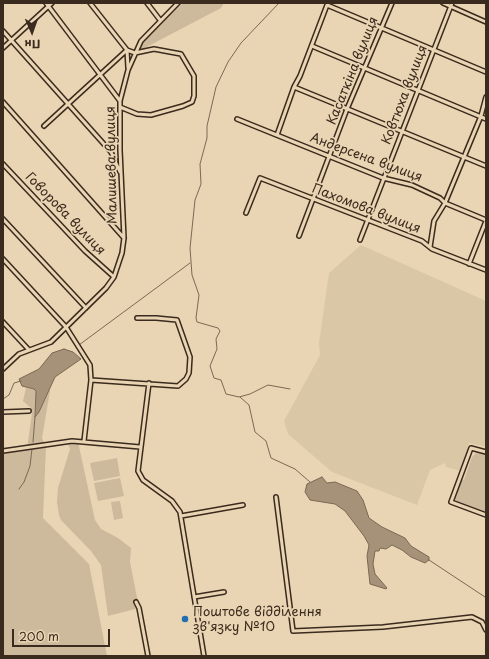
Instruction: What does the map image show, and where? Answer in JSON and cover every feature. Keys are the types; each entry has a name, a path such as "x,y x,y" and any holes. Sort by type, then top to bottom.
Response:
{"street":[{"path":"3,48 47,4 52,3"},
{"path":"90,3 127,50 135,53 154,49 181,54 194,76 194,96 192,102 183,106 152,114 137,114 120,107"},
{"path":"147,3 160,20"},
{"name":"Малишева вулиця","path":"114,277 122,252 124,238 120,150 120,101 128,70 141,41 178,3"},
{"name":"Касаткіна вулиця","path":"299,236 314,200 347,109 392,3"},
{"path":"443,3 452,5 486,22"},
{"path":"47,4 120,101"},
{"path":"277,136 294,87 312,46 327,5 380,29 486,72"},
{"name":"Ковтюха вулиця","path":"360,240 383,178 419,91 433,50 452,5"},
{"path":"3,31 111,152 121,175"},
{"path":"312,46 486,119"},
{"path":"127,50 128,70"},
{"path":"44,126 127,50"},
{"path":"294,87 486,166"},
{"path":"430,247 434,221 445,203 481,116 486,96"},
{"path":"3,102 124,238"},
{"name":"Андерсена вулиця","path":"237,119 383,178 412,185 440,198 445,203 486,221"},
{"path":"111,152 120,150"},
{"name":"Говорова вулиця","path":"3,164 85,251 114,277"},
{"name":"Пахомова вулиця","path":"246,212 260,178 422,242 430,247 486,270"},
{"path":"3,219 86,308"},
{"path":"469,264 486,221"},
{"path":"117,229 124,224"},
{"path":"3,259 66,328 88,360 91,371 91,380 84,441"},
{"path":"3,369 19,354 28,350 46,346 106,288 114,277"},
{"path":"91,380 178,386 186,379 190,362 189,350 177,320 137,318"},
{"path":"3,322 28,350"},
{"path":"3,361 7,365"},
{"path":"148,383 138,467 139,476 176,505 181,516 204,656"},
{"path":"3,412 29,411"},
{"path":"3,451 66,442 84,441 140,447"},
{"path":"486,452 471,448 451,502 486,515"},
{"path":"276,496 293,631 383,627 472,617 482,622 486,630"},
{"path":"181,516 242,506"},
{"path":"194,597 224,592"},
{"path":"136,602 139,608 148,656"}],"shaded area":[{"path":"183,3 224,3 221,8 135,53 141,42"},
{"path":"361,245 486,301 486,447 469,443 461,471 446,467 445,463 430,470 417,505 332,472 288,434 284,421 320,355 319,343 329,273"},
{"path":"64,349 73,352 81,359 55,377 39,412 35,417 36,391 34,389 22,386 19,379 39,369 52,353"},
{"path":"49,387 50,391 42,438 46,446 43,518 89,564 107,656 3,656 3,453 27,449 32,413 31,408 23,401 26,388 34,389 36,391 35,416 46,397"},
{"path":"78,442 95,520 101,529 118,538 131,548 130,562 139,608 108,616 101,565 91,551 61,520 59,515 57,502 58,488 70,449 68,444"},
{"path":"477,452 486,454 486,513 455,502 461,479 464,480 472,457"},
{"path":"117,458 120,476 94,481 90,463"},
{"path":"322,477 327,483 335,482 357,491 363,500 369,518 382,527 405,538 411,546 429,557 429,560 425,563 411,557 392,545 386,549 380,548 379,551 375,551 373,564 375,574 387,588 386,589 370,584 367,556 369,545 364,536 345,511 335,504 310,500 305,492 307,484"},
{"path":"120,478 124,496 98,501 94,483"},
{"path":"120,501 123,518 114,520 111,502"}],"waterway":[{"path":"279,3 241,43 228,62 216,87 207,126 207,138 200,164 201,184 195,200 190,248 192,275 199,295 196,318 197,322 218,328 220,331 216,339 217,349 210,366 214,378 221,380 226,394 239,397 250,394 268,385 290,389"},
{"path":"79,345 190,263"},
{"path":"3,399 9,395 14,383 21,381"},
{"path":"240,397 249,405 255,432 266,441 271,458 295,469 310,482"},
{"path":"33,442 35,417"},
{"path":"19,489 24,482 30,466 32,449"},
{"path":"429,560 485,597"}],"place":[{"name":"Поштове відділення зв'язку №10","path":"185,619"}]}
